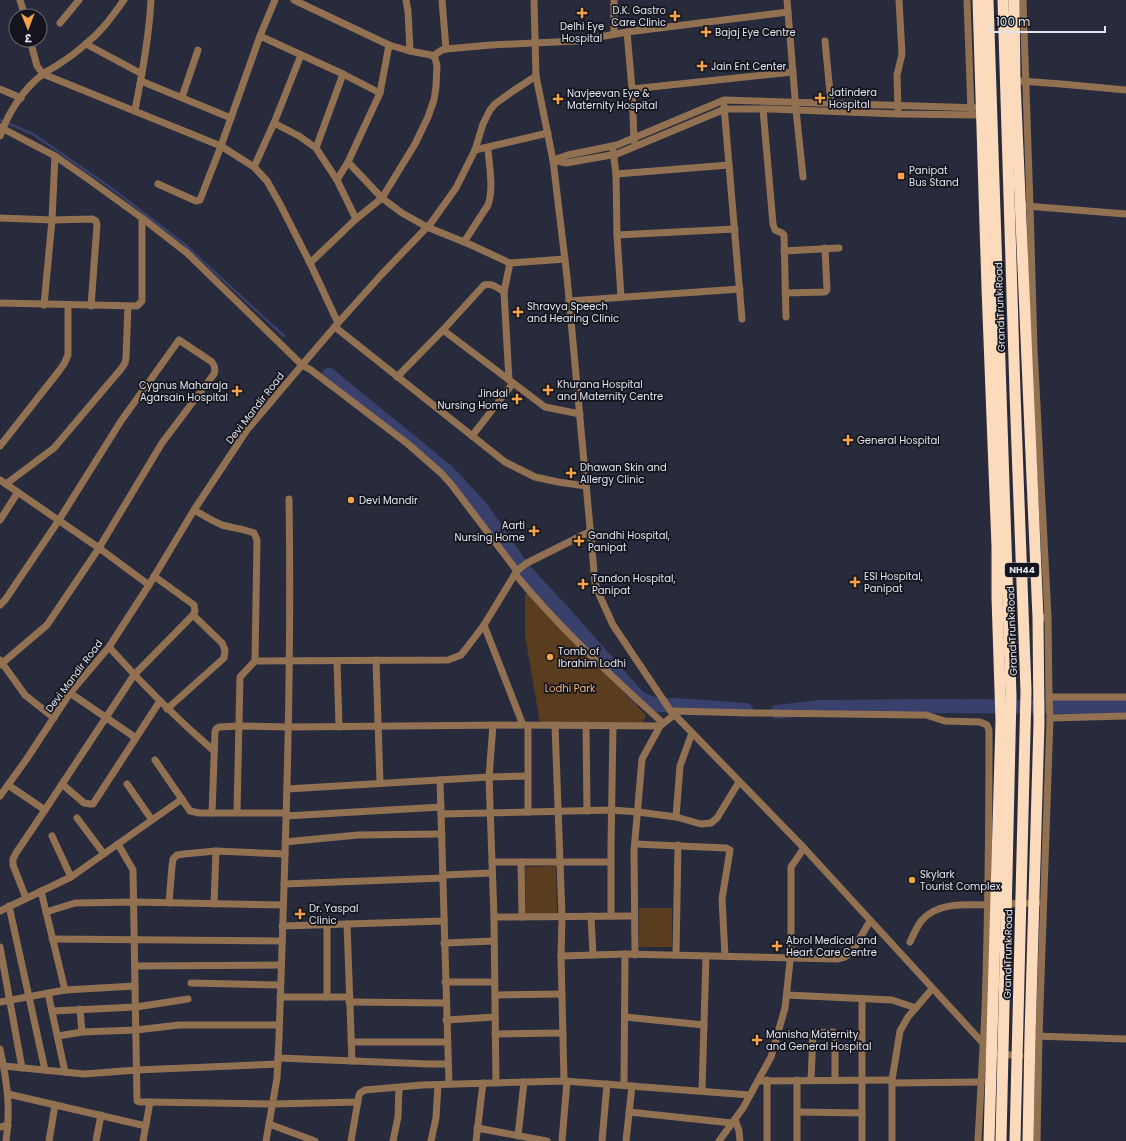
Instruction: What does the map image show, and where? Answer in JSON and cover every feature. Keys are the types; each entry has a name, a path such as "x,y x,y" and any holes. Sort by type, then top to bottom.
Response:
{"highway":[{"path":"978,0 976,111 996,520 1001,721 992,905 992,1053 989,1141"},
{"name":"Grand Trunk Road","path":"988,0 1011,696 1001,1141"},
{"name":"Grand Trunk Road","path":"1002,0 1026,691 1015,1141"},
{"path":"1014,0 1020,81 1025,206 1033,519 1043,618 1038,690 1046,717 1034,1036 1030,1057 1028,1141"},
{"path":"996,520 1033,519"}],"street":[{"path":"60,23 79,0"},
{"path":"0,136 2,126 10,112 31,85 43,74 58,65 101,31 124,0"},
{"path":"135,110 150,24 151,0"},
{"path":"158,184 199,201 221,146 260,36 275,0"},
{"path":"294,0 389,45 410,51 429,54 433,56 436,61 436,87 434,100 428,116 415,144 382,198 356,219 310,263"},
{"path":"406,0 410,51"},
{"path":"442,0 446,48"},
{"path":"534,0 536,76 553,160 565,259 595,582 612,625 672,712 804,848 992,1053 1030,1057"},
{"path":"614,0 614,34"},
{"path":"787,0 803,177"},
{"path":"898,114 897,75 902,56 899,0"},
{"path":"967,0 976,111"},
{"path":"1023,0 1020,81 1126,90"},
{"path":"433,56 446,48 577,41 627,32 788,12"},
{"path":"627,32 632,89 634,147"},
{"path":"260,36 343,74 380,93"},
{"path":"825,41 831,103"},
{"path":"86,44 132,68 141,77 182,97 231,118"},
{"path":"337,180 348,162 380,93 389,45"},
{"path":"32,48 34,60 43,74 221,146 254,167 267,181 283,209 310,263 336,325 397,377 505,462 535,476 558,482 586,486"},
{"path":"182,97 198,50"},
{"path":"254,167 274,123 301,55"},
{"path":"632,89 793,72"},
{"path":"316,148 343,74"},
{"name":"Devi Mandir Road","path":"0,796 70,693 109,647 149,585 194,510 247,430 336,325 427,227 446,203 456,188 475,150 483,124 490,110 495,104 513,90 536,76"},
{"path":"0,89 21,98"},
{"path":"553,160 568,155 612,146 724,100 898,105 976,111"},
{"path":"724,100 742,319"},
{"path":"553,160 566,163 613,155 724,109 898,114 976,111"},
{"path":"763,109 773,224 776,230 784,235 786,317"},
{"path":"274,123 299,136 316,148 337,180 356,219"},
{"path":"2,126 55,156 142,218 187,253 302,365 311,370 408,444 441,473 451,484 536,598 595,661 661,725"},
{"path":"475,150 548,133"},
{"path":"612,146 616,174 617,235 621,298"},
{"path":"464,242 488,205 490,188 488,148"},
{"path":"44,304 52,220 55,156"},
{"path":"348,162 382,198 402,213 427,227 510,263 565,259"},
{"path":"616,174 729,165"},
{"path":"1126,214 1025,206 1034,348 1043,618 1049,699 1046,717 1126,716"},
{"path":"0,218 94,220 97,222 91,306"},
{"path":"0,303 137,306 142,301 142,218"},
{"path":"617,235 734,229"},
{"path":"785,293 825,292 827,290 825,248"},
{"path":"784,251 839,248"},
{"path":"472,436 511,382 504,292 510,263"},
{"path":"397,377 484,285 494,285 504,292"},
{"path":"569,301 740,289"},
{"path":"0,446 66,360 68,355 68,305"},
{"path":"128,306 126,358 121,369 54,448 3,482 99,548 149,585"},
{"path":"443,330 545,407 580,414"},
{"path":"0,605 5,600 59,520 121,421 179,340 212,362 216,370 214,374 162,443 99,548 47,625 1,663 25,695 54,718"},
{"path":"0,520 18,492"},
{"path":"266,1141 277,1078 278,1061 287,789 291,576 289,500"},
{"path":"194,510 224,526 254,532 257,540 255,661 240,677 237,812"},
{"path":"255,661 448,660 455,658 461,655 484,625 517,571 527,563 590,531"},
{"path":"26,898 13,865 13,859 16,853 134,675 193,615 195,611 194,605 154,576"},
{"path":"168,708 224,658 222,643 193,615"},
{"path":"484,625 525,725 528,776 528,812"},
{"path":"109,647 134,675 188,729 214,751"},
{"path":"376,660 380,783"},
{"path":"337,661 339,727"},
{"path":"70,693 136,738"},
{"path":"1049,699 1126,697"},
{"path":"62,784 84,803 92,804 160,701"},
{"path":"635,954 634,844 642,759 661,725 672,712"},
{"path":"672,712 754,714 919,714 945,721 985,723 988,726 992,905 978,1141"},
{"path":"493,725 489,777 494,917 496,1083"},
{"path":"555,725 562,916 561,956 563,1033 566,1081 562,1141"},
{"path":"586,725 587,811"},
{"path":"212,813 214,751 216,729 219,727 661,725"},
{"path":"611,916 613,726"},
{"path":"676,817 680,766 692,733"},
{"path":"155,760 190,811 199,813 237,812 286,814 441,810 528,812 611,810 676,817 701,824 711,823 717,818 739,782"},
{"path":"287,789 528,776"},
{"path":"440,780 449,1084"},
{"path":"127,784 152,820"},
{"path":"8,785 45,810"},
{"path":"0,910 71,877 182,799"},
{"path":"77,818 104,854"},
{"path":"285,842 358,835 442,834"},
{"path":"52,836 71,877"},
{"path":"118,844 133,870 137,1101 273,1104 358,1102"},
{"path":"634,844 678,845 726,848 730,850 722,899 725,956"},
{"path":"676,955 678,845"},
{"path":"719,1141 750,1095 771,1057 785,1008 790,958 791,867 804,848"},
{"path":"169,903 173,859 177,856 184,854 216,852 285,854"},
{"path":"214,904 216,852"},
{"path":"492,862 611,862"},
{"path":"521,862 522,917"},
{"path":"284,884 492,873"},
{"path":"41,891 65,990"},
{"path":"46,912 75,903 134,902 283,905"},
{"path":"910,942 921,920 936,909 950,906 1038,903"},
{"path":"9,906 45,1070"},
{"path":"591,916 593,955"},
{"path":"494,917 634,916"},
{"path":"282,926 444,921"},
{"path":"561,956 635,954 836,959 845,957 852,952 870,921"},
{"path":"327,924 327,997"},
{"path":"347,924 352,1061"},
{"path":"52,939 282,941"},
{"path":"444,943 494,941"},
{"path":"0,947 22,1068"},
{"path":"625,954 625,1017 629,1112 626,1141"},
{"path":"702,1091 706,956"},
{"path":"135,966 281,965"},
{"path":"445,982 494,982"},
{"path":"191,983 280,985"},
{"path":"0,1002 65,990 135,986"},
{"path":"892,1141 892,1081 900,1030 908,1017 932,989"},
{"path":"48,993 65,1072"},
{"path":"495,995 562,994"},
{"path":"786,995 892,1000 916,1008"},
{"path":"280,997 327,997 349,1000 446,1003"},
{"path":"52,1011 136,1007 188,999"},
{"path":"862,999 862,1141"},
{"path":"80,1009 82,1032"},
{"path":"446,1020 495,1017"},
{"path":"625,1017 704,1025"},
{"path":"58,1036 82,1032 136,1030 179,1025 279,1025"},
{"path":"811,1080 812,1034 815,1032 833,1032 835,1034 835,1080"},
{"path":"495,1034 563,1033"},
{"path":"1037,1141 1034,1036 1126,1039"},
{"path":"351,1042 447,1042"},
{"path":"0,1049 4,1066 3,1083 8,1094 8,1125 6,1141"},
{"path":"4,1066 84,1074 278,1061 352,1061 448,1064"},
{"path":"767,1080 767,1141"},
{"path":"797,1080 797,1141"},
{"path":"758,1081 863,1080 981,1082"},
{"path":"351,1141 359,1096 360,1093 365,1090 449,1084 566,1081 750,1095"},
{"path":"518,1136 524,1082"},
{"path":"476,1141 483,1083"},
{"path":"602,1141 607,1084"},
{"path":"431,1141 436,1118 438,1085"},
{"path":"393,1141 398,1117 399,1088"},
{"path":"8,1094 146,1126"},
{"path":"143,1141 150,1102"},
{"path":"49,1141 55,1105"},
{"path":"629,1112 733,1121"},
{"path":"797,1112 862,1113"},
{"path":"96,1141 101,1115"},
{"path":"733,1121 739,1131 740,1141"},
{"path":"270,1124 315,1141"},
{"path":"0,1127 8,1125"},
{"path":"477,1128 546,1141"}],"green space":[{"name":"Lodhi Park","path":"528,593 646,715 642,724 540,723 525,635 525,594"},
{"path":"556,866 557,913 526,914 525,867"},
{"path":"639,908 672,908 672,947 639,947"}],"waterway":[{"path":"0,120 33,134 111,188 183,243 284,336"},
{"path":"329,375 448,472 482,509 524,570 639,698 656,705 746,710"},
{"path":"777,712 821,707 1126,707"}],"place":[{"name":"Delhi Eye Hospital","path":"582,13"},
{"name":"D.K. Gastro Care Clinic","path":"675,16"},
{"name":"Bajaj Eye Centre","path":"706,32"},
{"name":"Jain Ent Center","path":"702,66"},
{"name":"Jatindera Hospital","path":"820,98"},
{"name":"Navjeevan Eye & Maternity Hospital","path":"558,99"},
{"name":"Panipat Bus Stand","path":"901,176"},
{"name":"Shravya Speech and Hearing Clinic","path":"518,312"},
{"name":"Khurana Hospital and Maternity Centre","path":"548,390"},
{"name":"Cygnus Maharaja Agarsain Hospital","path":"237,391"},
{"name":"Jindal Nursing Home","path":"517,399"},
{"name":"General Hospital","path":"848,440"},
{"name":"Dhawan Skin and Allergy Clinic","path":"571,473"},
{"name":"Devi Mandir","path":"351,500"},
{"name":"Aarti Nursing Home","path":"534,531"},
{"name":"Gandhi Hospital, Panipat","path":"579,541"},
{"name":"ESI Hospital, Panipat","path":"855,582"},
{"name":"Tandon Hospital, Panipat","path":"583,584"},
{"name":"Tomb of Ibrahim Lodhi","path":"550,657"},
{"name":"Skylark Tourist Complex","path":"912,880"},
{"name":"Dr. Yaspal Clinic","path":"300,914"},
{"name":"Abrol Medical and Heart Care Centre","path":"777,946"},
{"name":"Manisha Maternity and General Hospital","path":"757,1040"}]}
